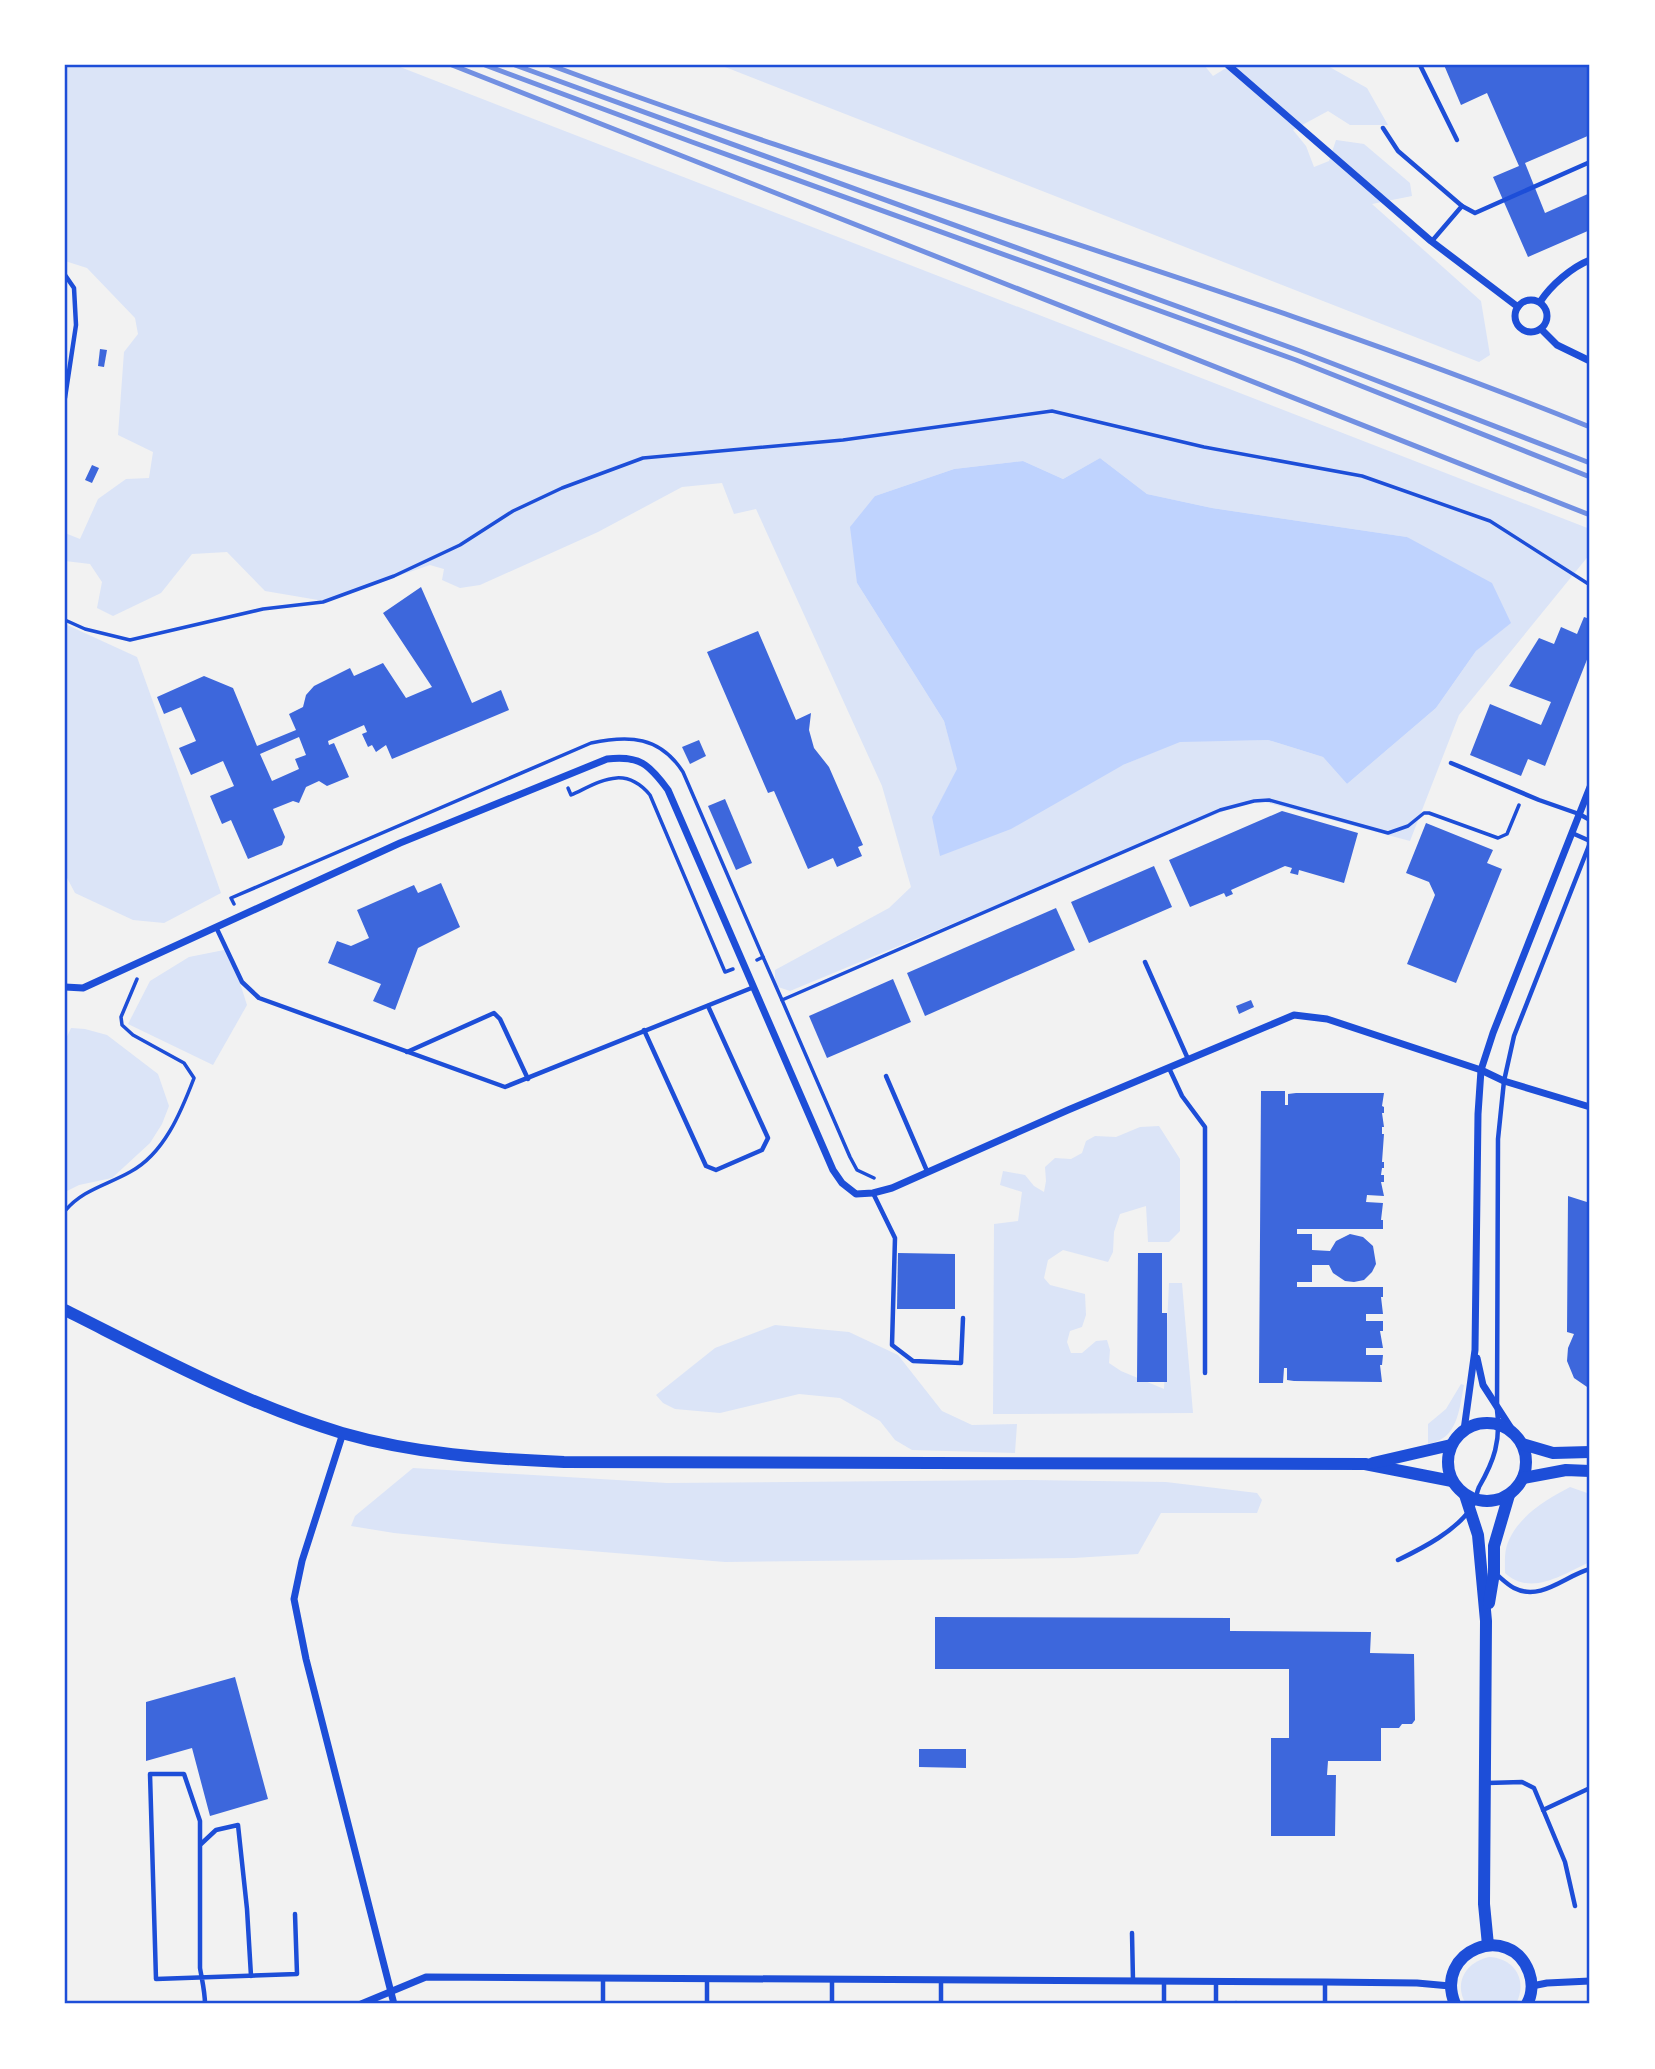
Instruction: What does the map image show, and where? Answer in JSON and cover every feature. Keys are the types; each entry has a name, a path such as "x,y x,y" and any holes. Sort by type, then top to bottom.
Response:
{"street":[{"path":"1228,65 1431,241 1518,307"},
{"path":"1540,302 1547,291 1582,263 1590,260"},
{"path":"1527,300 1540,302 1548,314 1541,329 1530,332 1518,326 1515,315 1518,307 1527,300"},
{"path":"1541,329 1557,345 1590,361"},
{"path":"65,987 83,988 400,843 607,759 628,756 657,775 668,790 833,1170 856,1194 873,1194 1294,1015 1327,1019 1481,1070 1504,1081 1590,1107"},
{"path":"1464,1430 1475,1350 1481,1070 1493,1033 1590,787"},
{"path":"65,1310 224,1389 343,1433 447,1454 564,1462 1366,1464 1452,1481"},
{"path":"1475,1350 1483,1385 1497,1410 1522,1444 1526,1467 1523,1478 1509,1495 1494,1546 1494,1573 1486,1621"},
{"path":"1488,1945 1484,1904 1486,1621 1478,1535 1471,1501 1452,1481 1448,1464 1451,1445 1470,1426 1499,1424 1514,1433"},
{"path":"343,1433 302,1561 294,1599 306,1659 394,2004"},
{"path":"1522,1444 1553,1453 1590,1452"},
{"path":"1366,1464 1451,1445"},
{"path":"1523,1478 1566,1470 1590,1471"},
{"path":"1471,1501 1496,1500 1509,1495"},
{"path":"1455,2004 1450,1986 1461,1958 1488,1945 1510,1949 1519,1956 1531,1975 1532,1986 1527,2004"},
{"path":"361,2004 426,1977 1133,1980 1417,1983 1450,1986"},
{"path":"1532,1986 1590,1981"}],"lane":[{"path":"1420,65 1457,140"},
{"path":"1384,128 1398,151 1462,206 1475,213 1590,162"},
{"path":"1431,241 1462,206"},
{"path":"65,275 74,288 76,326 65,397"},
{"path":"1451,763 1590,820"},
{"path":"1398,1560 1434,1542 1471,1501 1493,1463 1499,1424 1498,1139 1504,1081 1514,1036 1590,842 1571,833"},
{"path":"216,927 242,982 253,994 505,1087 754,987"},
{"path":"1145,962 1188,1059"},
{"path":"644,1030 706,1166 716,1170 762,1150 768,1138 708,1006"},
{"path":"407,1052 494,1013 500,1019 528,1079"},
{"path":"1169,1067 1182,1096 1205,1127 1205,1373"},
{"path":"886,1076 927,1171"},
{"path":"873,1194 895,1238 892,1345 913,1361 961,1363 963,1318"},
{"path":"1494,1573 1515,1589 1530,1592 1547,1588 1590,1569"},
{"path":"205,2004 202,1978 200,1821 184,1774 150,1774 156,1979 202,1978 251,1976 297,1973 295,1914"},
{"path":"1486,1783 1527,1783 1534,1788 1565,1862 1575,1906"},
{"path":"1543,1810 1590,1787"},
{"path":"200,1844 216,1830 238,1825 251,1976"},
{"path":"1132,1933 1133,1980"},
{"path":"603,1977 603,2004"},
{"path":"707,1978 707,2004"},
{"path":"832,1979 832,2004"},
{"path":"941,1979 941,2004"},
{"path":"1164,1981 1164,2004"},
{"path":"1216,1981 1216,2004"},
{"path":"1325,1982 1325,2004"}],"path":[{"path":"65,620 85,629 130,640 262,609 323,602 427,561 460,545 513,511 562,488 643,458 843,440 1052,411 1204,447 1362,476 1490,521 1590,585"},
{"path":"240,916 231,898 591,743 615,738 635,738 651,744 676,761 692,791 857,1170 873,1178 883,1175"},
{"path":"556,758 570,795 610,778 623,777 642,785 650,794 725,972 763,957"},
{"path":"782,1000 1235,805 1254,801 1279,802 1388,832 1401,830 1424,813 1429,813 1498,838 1510,829 1524,793"},
{"path":"65,1211 84,1193 132,1171 153,1154 180,1113 194,1078 184,1063 133,1035 122,1025 121,1017 136,980 148,974"}],"shaded area":[{"path":"65,65 395,65 1590,529 1590,554 1459,715 1410,841 1253,799 790,991 775,986 775,970 889,908 911,887 882,786 756,509 734,514 722,483 682,487 598,532 480,585 460,588 442,580 444,569 430,565 324,601 265,591 227,552 192,554 161,593 113,616 97,608 102,582 90,564 65,561 65,533 80,539 98,499 126,479 149,478 153,452 118,435 124,352 138,334 135,318 87,268 65,261","holes":["1100,458 1147,494 1212,508 1407,537 1510,622 1476,651 1436,708 1347,784 1323,757 1268,740 1180,741 1123,765 932,817 958,769 944,721 857,583 875,496 954,469 1023,461 1063,479"]},
{"path":"720,65 1204,65 1213,76 1231,65 1326,65 1367,88 1388,125 1350,125 1328,111 1293,130 1306,146 1314,167 1329,161 1336,140 1364,144 1410,183 1412,196 1372,204 1481,301 1490,355 1479,362"},
{"path":"65,624 137,657 221,893 164,923 133,920 75,893 65,874"},
{"path":"229,949 247,1005 213,1065 128,1024 150,981 189,957"},
{"path":"71,1028 107,1035 158,1074 169,1106 150,1143 112,1178 79,1185 65,1192 65,1041"},
{"path":"1159,1126 1180,1159 1180,1231 1169,1242 1148,1242 1146,1206 1120,1214 1114,1232 1113,1252 1108,1262 1063,1250 1048,1260 1044,1278 1050,1285 1085,1294 1086,1315 1082,1327 1070,1331 1067,1342 1071,1353 1082,1353 1096,1341 1107,1340 1110,1350 1109,1363 1121,1371 1164,1389 1169,1283 1182,1283 1193,1413 993,1414 994,1224 1018,1221 1022,1192 1000,1185 1003,1171 1025,1175 1034,1186 1044,1192 1045,1167 1055,1158 1071,1159 1082,1153 1086,1141 1095,1136 1116,1137 1140,1127"},
{"path":"775,1325 849,1332 898,1355 942,1411 972,1425 1017,1424 1015,1453 912,1450 895,1440 880,1421 840,1398 799,1394 720,1413 675,1409 663,1403 656,1395 715,1348"},
{"path":"1461,1384 1464,1385 1460,1404 1451,1430 1438,1441 1428,1444 1428,1424 1446,1409"},
{"path":"413,1468 667,1483 1031,1480 1166,1482 1257,1493 1262,1500 1257,1513 1161,1513 1138,1554 1074,1558 725,1562 493,1543 351,1526 355,1516"},
{"path":"1570,1487 1590,1494 1590,1562 1547,1581 1525,1583 1515,1580 1505,1573 1506,1548 1514,1531 1535,1509"},
{"path":"1489,1957 1506,1962 1517,1972 1520,1987 1516,2004 1466,2004 1461,1988 1464,1974 1474,1964"}],"water":[{"path":"1100,458 1147,494 1212,508 1407,537 1492,583 1511,623 1476,651 1436,708 1347,784 1323,757 1268,740 1180,742 1123,765 1011,829 940,856 932,817 957,769 944,721 857,583 850,527 875,496 954,469 1023,461 1063,479"}],"building":[{"path":"1444,65 1590,65 1590,135 1525,163 1545,213 1590,193 1590,230 1528,257 1493,177 1519,166 1487,93 1461,105"},
{"path":"100,349 107,350 104,367 98,366"},
{"path":"92,465 99,468 92,483 85,480"},
{"path":"421,587 472,703 501,690 509,710 392,759 386,745 376,752 372,745 368,747 362,734 367,732 364,725 328,741 329,745 334,743 349,777 327,786 319,781 306,787 299,803 293,801 273,809 285,837 282,845 248,859 231,820 222,824 210,796 234,786 223,761 191,775 179,748 196,741 181,707 164,714 157,697 204,676 233,688 257,746 296,730 289,714 303,707 306,695 314,686 350,668 354,676 383,663 406,698 432,687 383,613","holes":["299,737 306,755 295,759 299,769 272,781 260,754"]},
{"path":"1584,617 1590,619 1590,652 1545,766 1528,759 1521,776 1470,755 1490,704 1541,725 1551,702 1509,686 1539,638 1554,644 1561,627 1577,634"},
{"path":"758,631 796,720 811,713 809,730 814,748 829,767 863,845 858,847 862,856 837,867 833,858 808,869 774,791 768,793 707,652"},
{"path":"699,740 706,756 690,764 682,747"},
{"path":"725,799 752,863 736,870 708,806"},
{"path":"1282,811 1358,833 1344,883 1299,870 1298,875 1290,873 1292,868 1285,866 1231,890 1233,894 1226,897 1224,893 1190,907 1169,860"},
{"path":"1426,823 1493,850 1487,863 1502,869 1456,983 1407,964 1435,895 1429,882 1406,873"},
{"path":"1154,866 1172,907 1089,943 1071,902"},
{"path":"441,883 460,927 418,948 395,1010 373,1001 381,984 328,963 337,941 351,946 369,938 357,910 414,885 418,893"},
{"path":"1056,908 1075,950 925,1016 907,973"},
{"path":"893,979 911,1022 827,1058 809,1016"},
{"path":"1251,1000 1254,1007 1239,1014 1236,1006"},
{"path":"1261,1091 1285,1091 1285,1105 1288,1105 1288,1094 1296,1093 1384,1093 1384,1168 1381,1175 1384,1175 1384,1182 1381,1182 1384,1196 1367,1195 1366,1202 1383,1203 1383,1229 1297,1229 1297,1234 1312,1234 1312,1250 1330,1251 1336,1241 1350,1234 1363,1237 1373,1246 1376,1264 1364,1280 1345,1281 1333,1273 1329,1265 1312,1265 1312,1282 1297,1282 1297,1287 1383,1287 1383,1314 1366,1314 1366,1321 1383,1321 1383,1331 1380,1331 1383,1348 1366,1348 1366,1355 1383,1355 1380,1365 1382,1382 1287,1380 1287,1368 1284,1368 1283,1383 1259,1383"},
{"path":"1568,1196 1590,1203 1590,1389 1574,1378 1567,1361 1568,1348 1574,1334 1567,1332"},
{"path":"898,1253 955,1254 955,1309 897,1309"},
{"path":"1138,1253 1162,1253 1162,1313 1167,1313 1167,1382 1137,1382"},
{"path":"935,1617 1230,1618 1230,1631 1371,1632 1370,1653 1414,1654 1415,1720 1412,1724 1402,1724 1399,1728 1381,1728 1381,1761 1328,1761 1327,1775 1336,1775 1335,1836 1271,1836 1271,1738 1289,1738 1289,1669 935,1669"},
{"path":"235,1677 268,1799 210,1816 192,1748 146,1761 146,1702"},
{"path":"919,1749 966,1749 966,1768 919,1767"}],"railway":[{"path":"452,65 1590,515"},
{"path":"485,65 1296,360 1590,477"},
{"path":"515,65 1300,351 1590,463"},
{"path":"550,65 679,112 1332,330 1590,427"}]}
